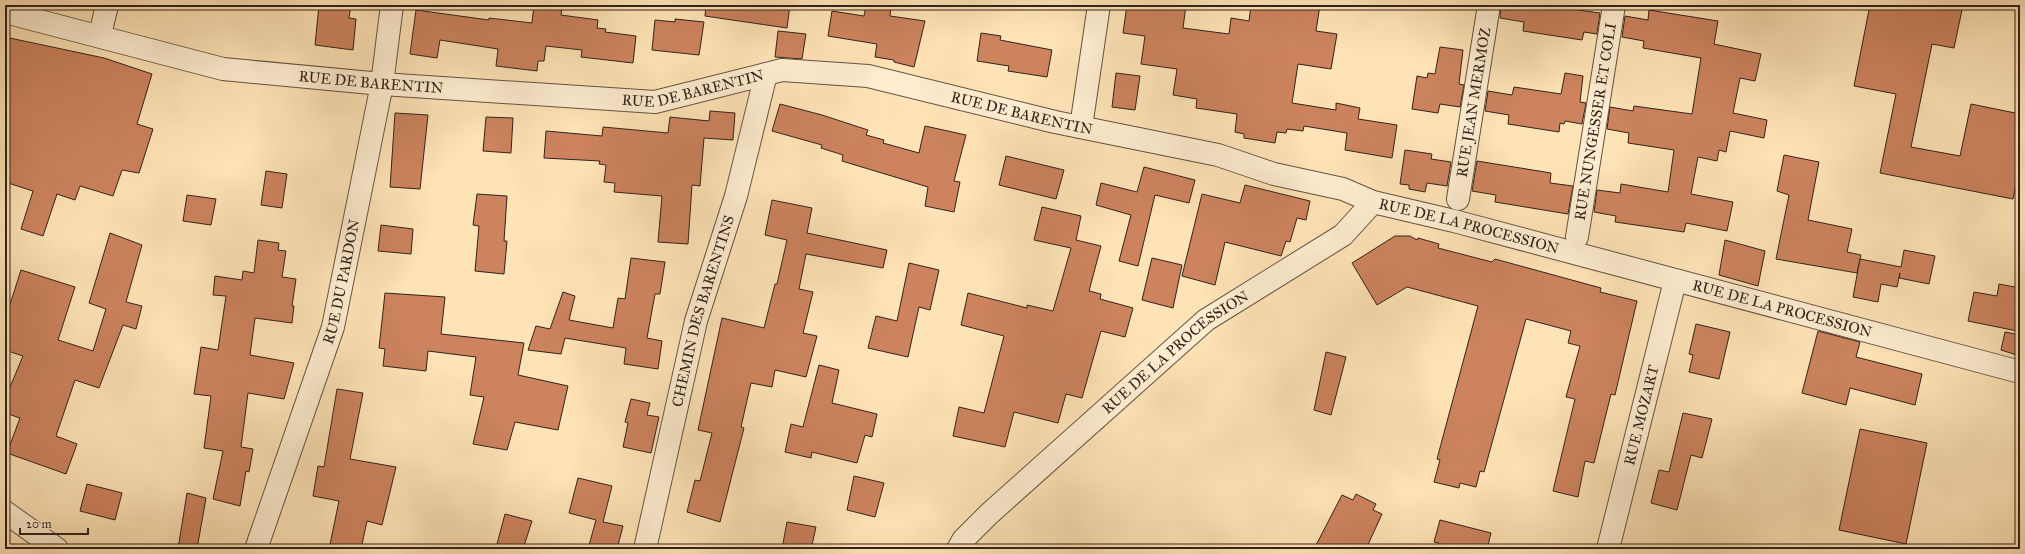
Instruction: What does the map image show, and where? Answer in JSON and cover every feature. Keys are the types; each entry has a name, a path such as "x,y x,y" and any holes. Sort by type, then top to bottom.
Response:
{"street":[{"path":"100,36 107,5"},
{"name":"RUE DU PARDON","path":"256,549 333,327 382,84 392,5"},
{"path":"1081,127 1099,5"},
{"name":"RUE JEAN MERMOZ","path":"1458,199 1489,5"},
{"name":"RUE NUNGESSER ET COLI","path":"1575,245 1614,5"},
{"name":"RUE DE BARENTIN","path":"5,12 223,69 382,84 655,102 782,70 868,76 1055,122 1218,155 1274,174 1343,190 1372,202"},
{"name":"CHEMIN DES BARENTINS","path":"645,549 696,321 736,196 766,74"},
{"name":"RUE DE LA PROCESSION","path":"958,549 963,540 989,514 1206,320 1343,235 1372,202 1454,221 1575,245 1675,281 2020,372"},
{"name":"RUE MOZART","path":"1608,549 1675,281"},
{"path":"5,512 57,549"}],"building":[{"path":"319,5 351,5 349,18 356,19 353,50 315,45"},
{"path":"534,5 562,7 561,15 598,20 597,28 606,29 605,32 636,36 633,63 581,57 582,50 546,46 544,61 538,61 537,71 496,66 498,49 440,40 437,58 410,54 416,10 489,20 489,18 532,23"},
{"path":"706,5 790,5 787,28 705,16"},
{"path":"866,5 891,5 890,16 925,21 914,67 894,62 894,60 875,57 877,44 828,36 832,11 864,16"},
{"path":"1127,5 1186,5 1183,28 1229,34 1231,18 1249,21 1251,5 1320,5 1316,31 1337,34 1331,69 1298,64 1292,103 1336,110 1336,103 1360,108 1358,119 1397,125 1392,158 1345,150 1347,133 1304,126 1303,131 1287,129 1286,133 1277,132 1275,143 1244,138 1244,134 1235,132 1237,114 1196,108 1197,99 1173,95 1177,69 1141,64 1145,36 1123,33"},
{"path":"1501,5 1578,5 1578,10 1600,13 1597,34 1584,32 1582,40 1523,31 1524,22 1500,18"},
{"path":"1870,5 1963,5 1954,48 1932,44 1911,147 1960,156 1971,104 2020,114 2020,166 2013,199 1880,173 1896,94 1854,86"},
{"path":"1649,10 1718,21 1714,44 1761,54 1755,81 1740,78 1733,113 1767,120 1764,138 1730,131 1726,152 1719,150 1717,161 1698,157 1691,194 1733,202 1727,231 1686,223 1684,232 1615,222 1616,216 1594,212 1597,190 1620,193 1621,184 1668,192 1674,150 1628,143 1629,133 1607,129 1610,107 1633,111 1634,106 1692,114 1701,58 1643,48 1644,41 1622,37 1625,16 1648,20"},
{"path":"675,19 704,22 699,55 652,50 655,20 675,22"},
{"path":"778,31 806,34 802,59 775,57"},
{"path":"981,33 1001,36 1000,40 1052,50 1047,77 1008,71 1009,66 977,61"},
{"path":"5,37 104,58 152,74 137,124 153,129 139,173 122,170 113,196 80,186 75,200 57,194 43,236 21,229 33,191 5,182"},
{"path":"1440,47 1463,50 1459,84 1464,85 1460,107 1440,104 1438,113 1412,109 1417,76 1427,78 1428,73 1435,74"},
{"path":"1116,73 1140,76 1135,110 1112,107"},
{"path":"1565,73 1583,76 1580,102 1586,103 1582,124 1565,121 1564,124 1560,123 1559,132 1508,124 1509,115 1485,111 1488,91 1512,95 1514,87 1561,94"},
{"path":"780,104 822,115 868,130 866,135 884,140 883,143 919,153 925,126 966,135 954,181 960,182 954,212 925,206 928,187 842,161 843,155 821,148 822,145 772,131"},
{"path":"710,111 735,113 733,140 704,138 700,186 692,185 688,244 658,242 662,196 614,192 615,183 604,182 606,165 599,164 600,161 544,158 546,131 602,136 603,127 668,133 670,117 709,121"},
{"path":"395,113 428,115 420,189 390,187"},
{"path":"486,117 513,118 511,153 483,151"},
{"path":"1405,150 1432,154 1431,159 1451,162 1447,186 1427,183 1425,192 1409,189 1409,185 1400,184"},
{"path":"1784,155 1819,162 1808,220 1852,229 1847,252 1861,255 1857,273 1776,259 1789,195 1777,191"},
{"path":"1006,156 1064,170 1056,199 999,185"},
{"path":"1477,161 1551,173 1550,183 1573,186 1568,214 1495,202 1496,195 1472,191"},
{"path":"1144,167 1195,180 1189,203 1155,195 1138,266 1119,261 1131,215 1096,205 1101,183 1137,192"},
{"path":"266,171 287,174 282,208 261,205"},
{"path":"1245,185 1310,201 1306,220 1297,218 1290,242 1286,241 1281,256 1225,242 1215,285 1182,276 1202,194 1240,203"},
{"path":"477,194 507,196 504,241 507,241 504,274 475,271 479,226 473,225"},
{"path":"187,195 216,199 211,225 183,221"},
{"path":"772,200 812,208 807,233 887,250 883,268 806,254 799,289 813,292 803,333 817,336 806,377 775,370 772,387 751,383 741,427 744,428 720,522 687,512 695,480 700,481 712,433 698,430 722,318 764,328 775,284 777,284 787,240 765,235"},
{"path":"1042,207 1081,216 1076,240 1101,246 1089,291 1101,294 1100,299 1133,308 1125,337 1101,331 1082,398 1066,394 1058,423 1014,412 1005,447 953,436 959,407 984,413 1004,336 961,325 968,293 1027,308 1027,305 1053,311 1071,248 1034,240"},
{"path":"381,225 413,229 411,254 378,251"},
{"path":"110,233 142,245 126,302 142,306 136,329 123,325 99,388 75,380 56,436 77,444 66,474 7,453 20,418 5,413 5,399 23,356 5,350 10,331 5,329 5,320 21,270 75,287 58,340 93,351 106,309 89,303"},
{"path":"1395,236 1410,236 1417,240 1418,238 1439,244 1438,248 1492,262 1495,259 1601,288 1600,292 1637,301 1615,395 1611,394 1594,463 1585,461 1578,497 1553,491 1575,399 1566,397 1580,346 1568,343 1571,331 1526,319 1484,472 1480,471 1476,487 1460,483 1459,488 1434,482 1440,460 1437,459 1478,306 1407,287 1377,305 1352,263"},
{"path":"258,240 279,243 278,250 286,251 282,277 296,279 292,306 294,306 292,323 255,318 250,355 294,363 284,399 248,393 241,447 253,449 249,472 246,471 240,506 213,499 223,451 204,448 211,396 194,394 201,347 218,350 226,296 213,295 215,276 242,280 243,271 254,273"},
{"path":"1725,240 1765,251 1758,286 1719,275"},
{"path":"1904,250 1935,256 1929,284 1899,278 1900,273 1897,287 1881,284 1878,302 1853,297 1860,259 1901,267"},
{"path":"631,258 665,262 660,294 655,294 647,338 662,341 658,369 624,364 626,348 565,338 561,354 528,350 536,326 550,329 563,292 575,296 569,320 613,328 618,298 625,299"},
{"path":"1152,258 1182,265 1173,308 1142,300"},
{"path":"909,263 939,270 930,310 919,307 908,357 868,348 876,316 897,321"},
{"path":"1999,284 2020,288 2020,312 2017,331 1968,321 1974,292 1997,296"},
{"path":"385,293 445,297 441,334 524,343 518,375 568,386 558,430 515,422 507,450 473,444 484,397 470,395 476,357 428,351 426,371 383,366 385,349 379,348"},
{"path":"1696,324 1730,332 1719,379 1689,372 1693,355 1689,354"},
{"path":"1818,331 1860,342 1856,357 1922,374 1915,405 1850,388 1846,405 1802,393"},
{"path":"2005,332 2020,335 2020,356 2001,350"},
{"path":"1326,352 1346,357 1331,415 1314,410"},
{"path":"819,365 839,370 832,403 877,414 872,437 865,435 857,463 812,452 811,458 785,452 791,424 803,427"},
{"path":"337,389 363,393 350,459 396,467 382,525 367,521 361,549 329,549 339,501 313,496 318,466 324,467"},
{"path":"631,399 650,403 647,415 659,417 651,453 623,447 628,423 625,422"},
{"path":"1683,413 1712,419 1702,458 1691,455 1677,510 1651,503 1659,470 1669,472"},
{"path":"1860,429 1927,443 1906,544 1839,530"},
{"path":"854,476 884,483 875,517 847,510"},
{"path":"578,478 612,486 603,522 623,526 617,549 588,549 596,520 569,513"},
{"path":"87,484 122,493 115,520 80,511"},
{"path":"187,493 206,498 197,549 178,549"},
{"path":"1356,494 1376,504 1373,510 1382,514 1366,549 1314,549 1342,495 1353,500"},
{"path":"505,514 532,521 523,549 515,549 497,544"},
{"path":"1440,520 1491,533 1487,549 1438,549 1439,543 1434,542"},
{"path":"787,522 816,527 811,549 782,549"}]}
